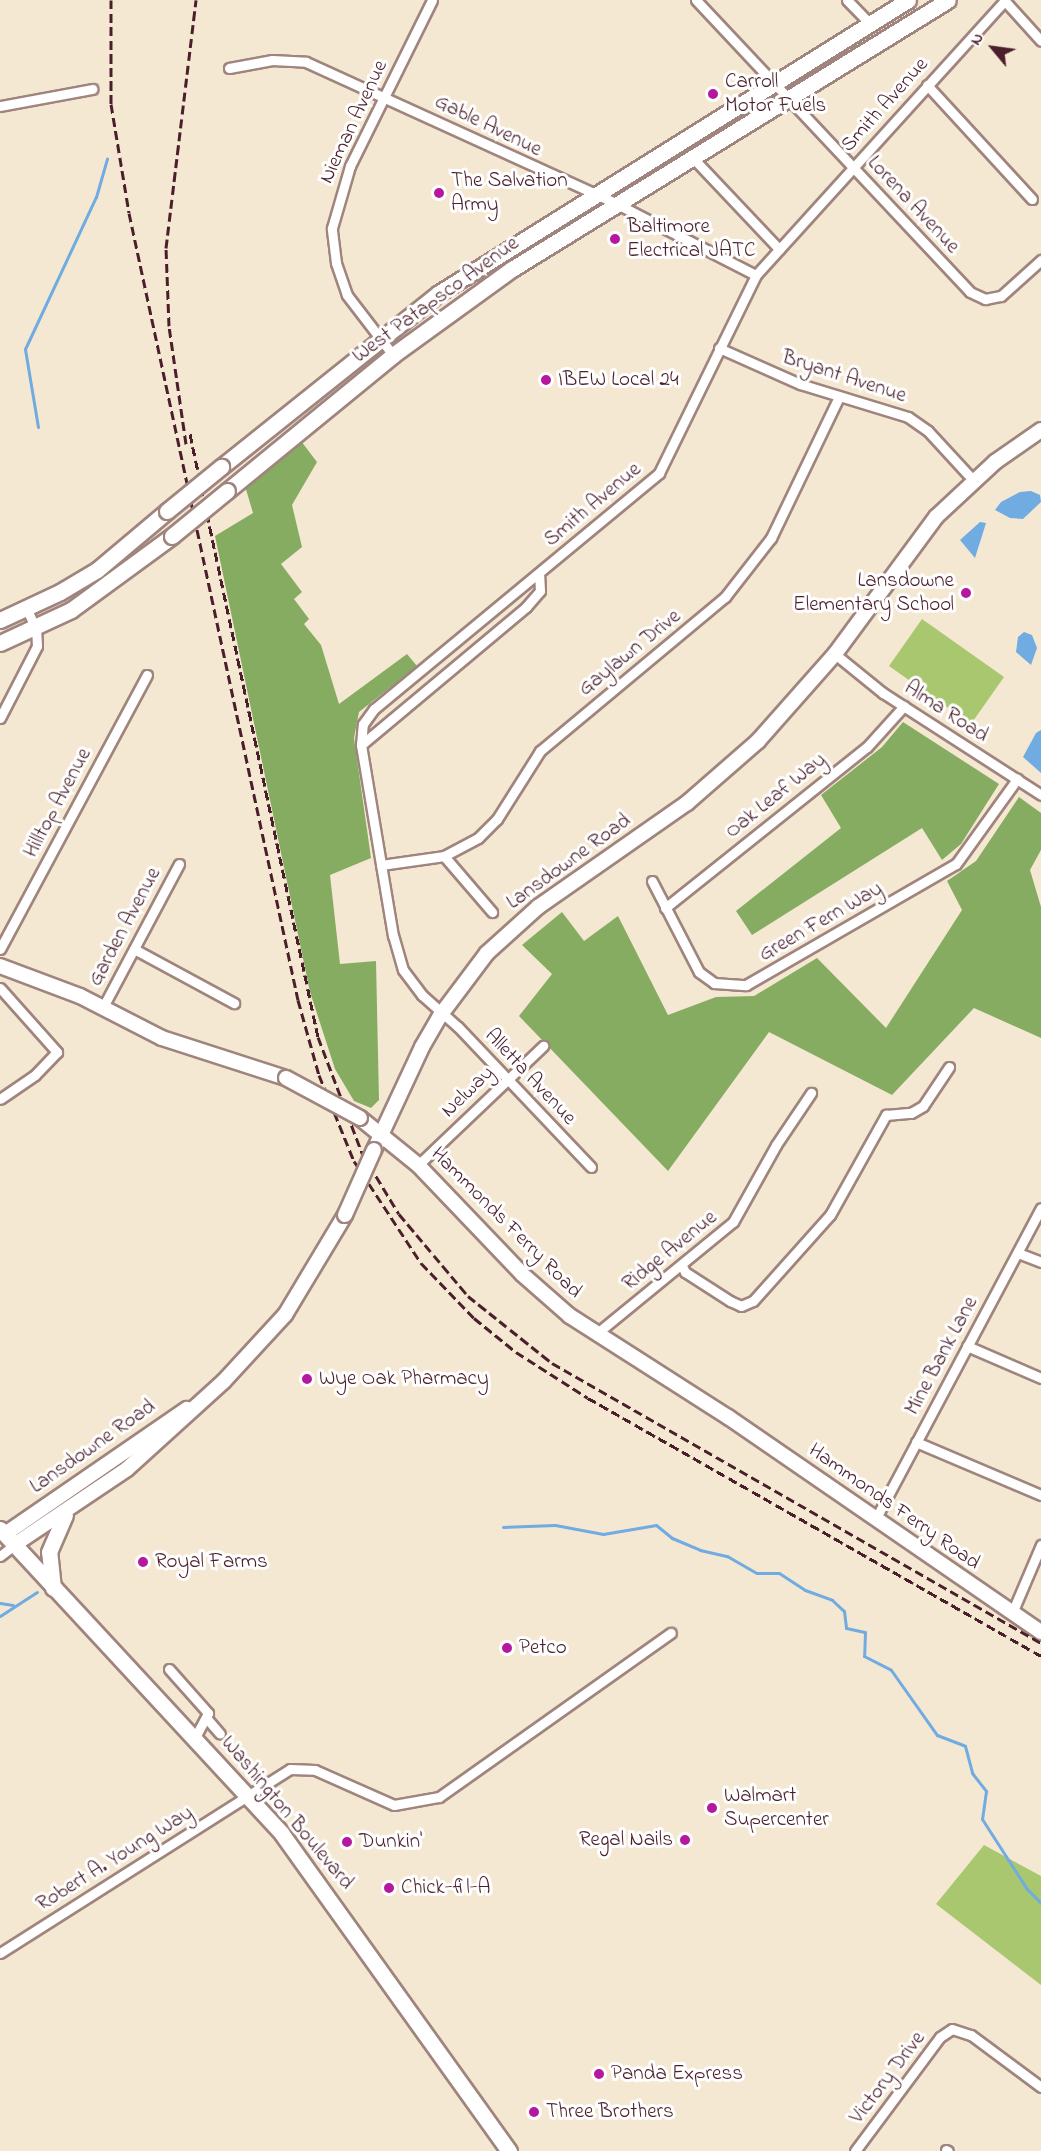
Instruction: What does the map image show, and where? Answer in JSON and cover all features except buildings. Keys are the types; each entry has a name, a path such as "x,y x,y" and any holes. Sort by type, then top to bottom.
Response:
{"main road":[{"name":"West Patapsco Avenue","path":"0,620 27,610 97,570 381,338 484,263 908,0"},
{"name":"West Patapsco Avenue","path":"0,643 36,629 108,587 393,355 512,269 615,203 948,0"},
{"path":"53,1588 49,1552 65,1515"},
{"name":"Washington Boulevard","path":"5,1537 250,1796 324,1889 509,2151"}],"street":[{"name":"Nieman Avenue","path":"393,355 343,286 333,228 343,184 432,0"},
{"name":"Lorena Avenue","path":"696,0 772,83 977,296 1001,296 1041,260"},
{"path":"848,0 870,24"},
{"path":"1004,0 1041,41"},
{"name":"Smith Avenue","path":"442,1013 412,983 397,955 361,745 363,724 374,709 659,473 756,275 1004,0"},
{"name":"Gable Avenue","path":"229,68 296,60 385,97 592,196 615,203 756,275"},
{"path":"927,85 1032,199"},
{"path":"0,106 92,89"},
{"path":"692,157 778,249"},
{"name":"Bryant Avenue","path":"719,348 782,377 839,397 884,407 919,423 973,480"},
{"name":"Gaylawn Drive","path":"381,865 444,856 489,829 528,765 554,738 708,613 741,579 771,538 839,397"},
{"name":"Lansdowne Road","path":"5,1537 65,1515 161,1442 285,1315 345,1215 381,1132 442,1013 508,932 566,886 649,830 721,776 796,701 835,654 918,537 973,480 1041,430"},
{"path":"361,745 526,607 540,591 539,574"},
{"path":"0,718 34,656 36,629 27,610"},
{"name":"Alma Road","path":"835,654 904,706 1041,795"},
{"name":"Hilltop Avenue","path":"0,949 147,675"},
{"name":"Oak Leaf Way","path":"665,908 867,747 904,706"},
{"name":"Green Fern Way","path":"652,881 699,972 714,983 746,985 956,864 1017,779"},
{"path":"444,856 492,912"},
{"name":"Garden Avenue","path":"103,1007 179,864"},
{"path":"134,949 234,1002"},
{"name":"Hammonds Ferry Road","path":"0,966 103,1007 162,1038 286,1078 360,1118 381,1132 418,1165 522,1274 596,1334 728,1417 874,1520 1041,1632"},
{"path":"0,988 57,1052 35,1075 0,1099"},
{"name":"Alletta Avenue","path":"442,1013 591,1167"},
{"name":"Nelway","path":"418,1165 543,1046"},
{"path":"682,1266 686,1272 730,1301 741,1306 753,1301 830,1215 886,1115 910,1113 923,1106 949,1067"},
{"name":"Ridge Avenue","path":"596,1334 733,1222 776,1145 811,1093"},
{"name":"Mine Bank Lane","path":"874,1520 1041,1208"},
{"path":"1018,1253 1041,1262"},
{"path":"967,1346 1041,1378"},
{"name":"Lansdowne Road","path":"5,1537 207,1397"},
{"path":"916,1442 1041,1495"},
{"path":"0,1556 5,1537"},
{"path":"1012,1614 1041,1545"},
{"name":"Robert A. Young Way","path":"0,1953 290,1770 300,1768 315,1770 394,1805 439,1797 670,1633"},
{"path":"169,1669 206,1708 208,1720 220,1734"},
{"path":"195,1737 208,1720"},
{"name":"Victory Drive","path":"855,2151 940,2037 952,2029 971,2035 1041,2087"}],"green space":[{"path":"301,441 317,462 292,505 302,547 281,564 302,592 294,599 309,619 304,624 321,645 339,704 407,654 417,666 359,712 354,738 371,858 330,875 340,964 376,961 379,1100 371,1108 354,1101 335,1069 310,992 215,536 253,513 245,486"},
{"path":"922,619 1004,677 971,724 889,666"},
{"path":"903,722 999,784 961,844 942,860 922,828 752,935 736,911 841,828 821,795 882,747"},
{"path":"1019,797 1041,813 1041,850 1030,870 1041,907 1041,1038 974,1008 892,1095 769,1032 668,1171 519,1016 552,974 522,945 562,912 584,941 618,916 668,1015 716,997 754,996 817,958 886,1028 962,910 947,881 976,861"},
{"path":"984,1845 1041,1876 1041,1985 936,1904"}],"water":[{"path":"1031,491 1040,495 1041,502 1023,519 1010,518 995,510 1001,502 1020,492"},
{"path":"980,522 986,523 975,558 960,540"},
{"path":"1024,632 1032,635 1037,648 1031,665 1016,652 1018,637"},
{"path":"1041,730 1041,773 1023,757 1036,733"}],"waterway":[{"path":"38,427 25,349 96,197 107,159"},
{"path":"503,1527 555,1525 603,1534 656,1525 672,1538 700,1550 727,1556 757,1573 779,1573 805,1590 832,1600 844,1611 846,1628 865,1632 864,1656 891,1670 937,1735 965,1746 972,1773 986,1791 982,1819 1027,1889 1041,1903"},
{"path":"0,1616 37,1592"},
{"path":"0,1603 13,1605"}],"railway":[{"path":"111,0 111,104 129,213 298,1000 319,1075 354,1161 421,1263 474,1318 516,1352 588,1398 1041,1656"},
{"path":"186,444 169,326 166,248 196,0"},
{"path":"190,434 318,1037 362,1153 399,1214 468,1296 552,1363 1041,1643"}],"place":[{"name":"Carroll Motor Fuels","path":"713,94"},
{"name":"The Salvation Army","path":"439,193"},
{"name":"Baltimore Electrical JATC","path":"615,239"},
{"name":"IBEW Local 24","path":"546,380"},
{"name":"Lansdowne Elementary School","path":"966,593"},
{"name":"Wye Oak Pharmacy","path":"307,1379"},
{"name":"Royal Farms","path":"143,1562"},
{"name":"Petco","path":"507,1648"},
{"name":"Walmart Supercenter","path":"712,1808"},
{"name":"Regal Nails","path":"685,1840"},
{"name":"Dunkin'","path":"347,1842"},
{"name":"Chick-fil-A","path":"389,1888"},
{"name":"Panda Express","path":"599,2074"},
{"name":"Three Brothers","path":"534,2112"}]}
